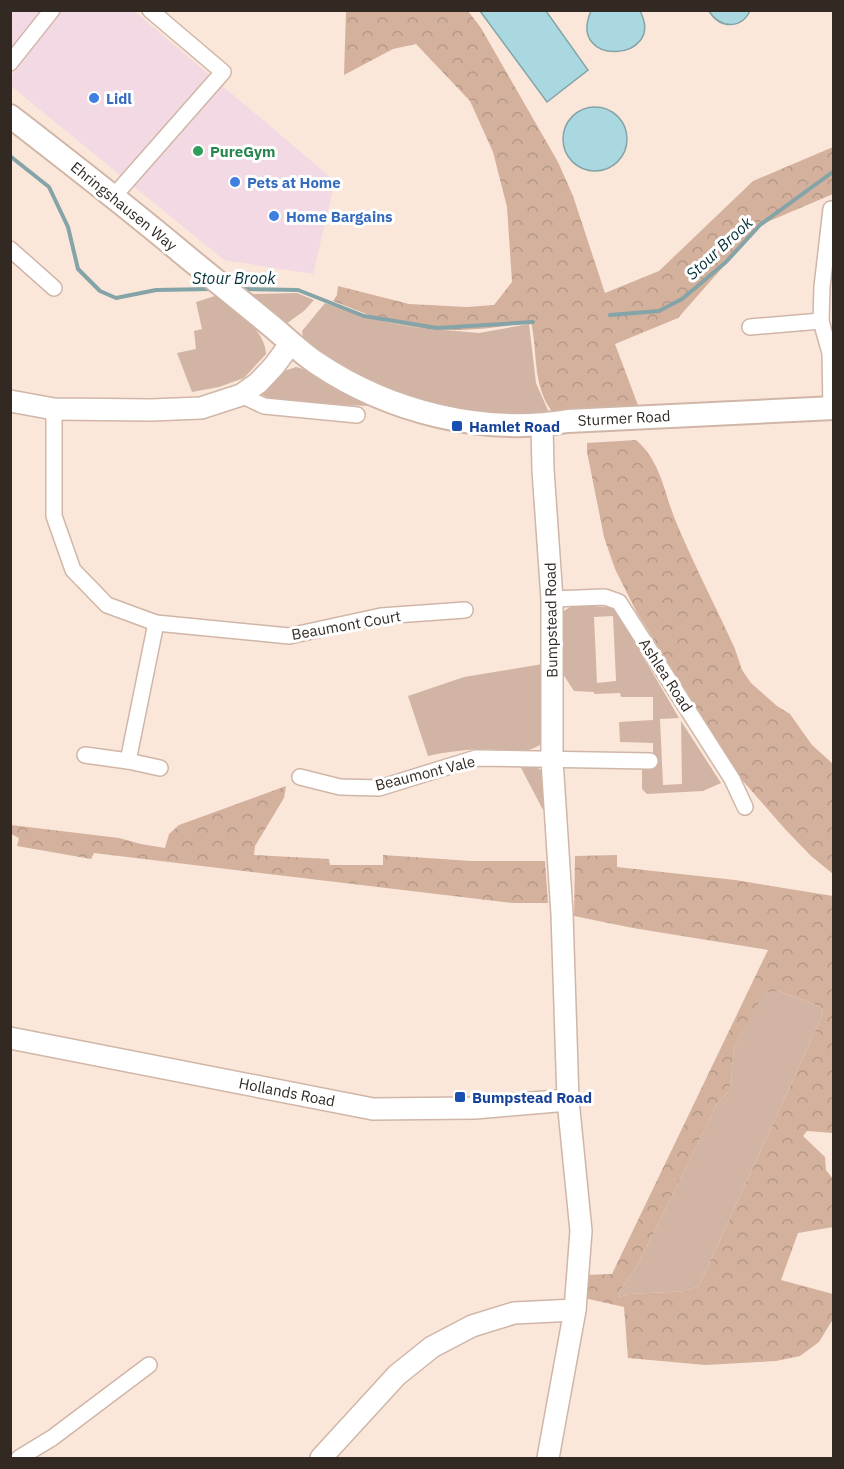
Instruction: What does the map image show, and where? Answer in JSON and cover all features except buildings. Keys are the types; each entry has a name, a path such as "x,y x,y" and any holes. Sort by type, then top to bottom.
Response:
{"main road":[{"name":"Ehringshausen Way","path":"10,116 114,196 236,297"},
{"name":"Sturmer Road","path":"236,297 317,363 347,382 393,403 425,413 476,423 542,426 568,421 832,408"}],"street":[{"path":"10,63 52,10"},
{"path":"114,196 223,72 150,10"},
{"path":"831,209 831,228 822,287 821,321 830,353 832,408"},
{"path":"10,249 54,288"},
{"path":"750,327 821,321"},
{"path":"10,401 54,409 201,408 241,395 274,366 291,343"},
{"path":"241,395 264,406 357,414"},
{"name":"Beaumont Court","path":"54,409 54,516 73,570 107,605 156,623 289,636 381,616 465,610"},
{"name":"Bumpstead Road","path":"542,426 552,599 552,760 562,914 568,1100 581,1231 575,1310 548,1458"},
{"name":"Ashlea Road","path":"552,599 605,597 619,602 732,779 746,807"},
{"path":"128,761 156,623"},
{"path":"85,755 160,768"},
{"name":"Beaumont Vale","path":"300,777 340,787 379,788 476,758 650,761"},
{"name":"Hollands Road","path":"10,1038 373,1109 475,1108 568,1100"},
{"path":"321,1458 398,1375 432,1347 472,1326 514,1313 575,1310"},
{"path":"19,1458 52,1438 149,1365"}],"shaded area":[{"path":"11,11 52,11 11,63"},
{"path":"62,11 134,11 335,181 313,274 224,260 11,86 10,77"},
{"path":"297,293 314,300 304,311 286,324 250,294"},
{"path":"218,295 255,329 266,354 244,378 219,387 192,392 177,353 196,349 194,331 202,329 196,302"},
{"path":"325,303 370,318 411,327 479,333 529,324 536,383 550,415 489,414 468,411 427,402 389,389 339,364 313,347 303,337 302,331"},
{"path":"296,367 310,371 370,401 369,406 276,402 260,394 281,372"},
{"path":"573,605 610,607 616,610 679,718 660,719 663,785 682,784 681,721 721,783 703,791 647,794 642,789 642,767 653,767 653,743 620,742 619,722 653,720 653,697 621,697 620,693 594,694 594,692 574,691 563,674 561,618 564,611","holes":["613,616 616,681 597,683 594,617"]},
{"path":"543,664 541,744 520,751 480,749 428,756 408,696 464,677"},
{"path":"518,762 531,762 543,772 543,810"},
{"path":"765,991 779,991 821,1007 823,1014 699,1286 686,1291 629,1294 620,1297 618,1294 638,1264 718,1102 730,1090 734,1047"}],"green space":[{"path":"346,11 468,11 481,28 558,162 573,196 605,293 659,271 753,181 833,147 833,194 760,225 678,318 615,344 639,408 554,414 547,404 539,382 531,322 502,327 427,329 392,322 333,301 337,295 338,286 409,304 467,307 494,305 512,282 507,207 493,152 470,101 416,44 393,49 344,75"},
{"path":"636,440 651,458 661,478 676,522 735,649 742,670 751,683 777,706 790,714 812,745 833,764 833,874 811,856 742,780 637,613 615,569 604,537 587,443"},
{"path":"286,786 284,798 255,846 254,855 329,859 330,865 383,865 383,855 471,861 545,861 548,903 512,903 94,853 91,859 17,846 19,838 11,834 11,825 119,838 165,848 169,834 179,825"},
{"path":"617,855 617,867 735,880 833,896 833,1133 807,1131 803,1136 825,1157 826,1170 833,1179 833,1227 798,1233 781,1280 833,1294 833,1319 819,1342 800,1356 776,1361 705,1365 628,1358 624,1307 584,1298 584,1275 612,1274 768,950 574,916 575,856","holes":["779,991 821,1007 823,1014 699,1286 686,1291 629,1294 620,1297 618,1294 638,1264 718,1102 730,1090 734,1047 765,992"]}],"water":[{"path":"480,11 546,11 588,70 547,102"},
{"path":"591,11 640,11 645,28 640,41 630,48 616,52 603,49 592,42 587,29"},
{"path":"709,11 750,11 736,24 724,24"},
{"path":"595,107 607,109 618,116 625,127 627,139 625,151 618,162 607,169 595,171 583,169 572,162 565,151 563,139 565,127 572,116 583,109"}],"waterway":[{"name":"Stour Brook","path":"10,156 49,187 68,227 78,269 100,291 116,298 156,290 211,289"},
{"name":"Stour Brook","path":"610,315 659,311 682,299 726,262 760,225 834,171"},
{"name":"Stour Brook","path":"239,289 298,290 364,316 437,328 533,322"}],"place":[{"name":"Lidl","path":"94,98"},
{"name":"PureGym","path":"198,151"},
{"name":"Pets at Home","path":"235,182"},
{"name":"Home Bargains","path":"274,216"},
{"name":"Hamlet Road","path":"457,426"},
{"name":"Bumpstead Road","path":"460,1097"}]}
